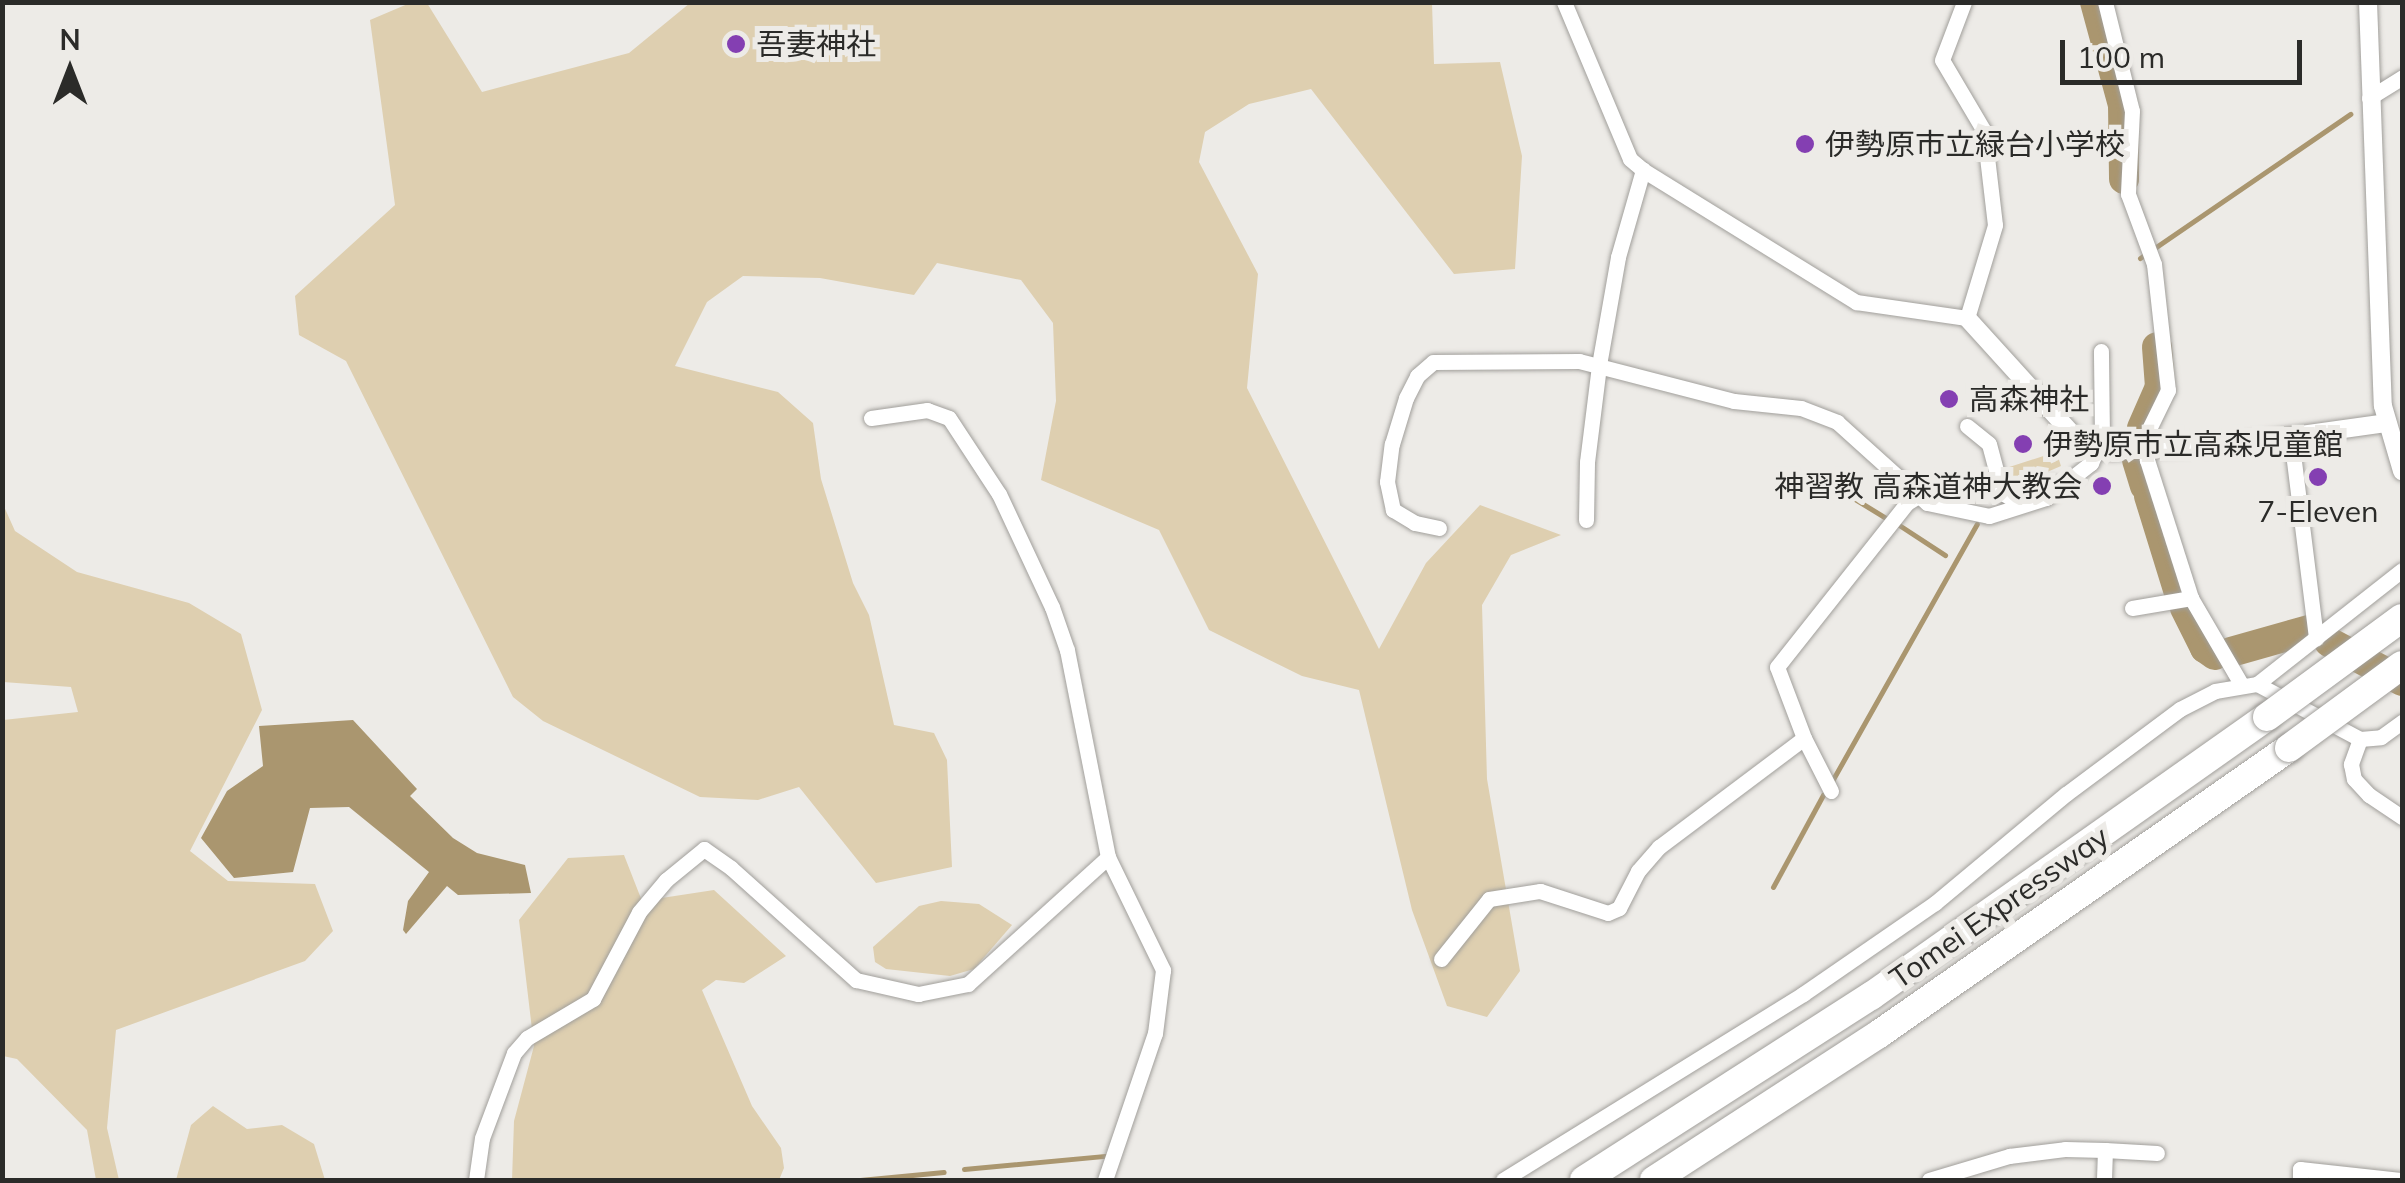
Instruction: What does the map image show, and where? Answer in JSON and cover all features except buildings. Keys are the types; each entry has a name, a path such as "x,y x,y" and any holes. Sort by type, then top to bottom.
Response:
{"highway":[{"name":"Tomei Expressway","path":"1584,1180 1887,984 2402,618"},
{"name":"Tomei Expressway","path":"1654,1180 1879,1034 2402,665"}],"street":[{"path":"1564,2 1630,159 1642,170 1856,302 1967,318 2073,435 2100,449 2291,437 2386,422"},
{"path":"1964,2 1942,60 1984,131 1994,225 1967,318"},
{"path":"2368,2 2375,274 2386,422 2402,471"},
{"path":"2110,5 2132,111 2128,194 2154,264 2168,390 2148,429 2146,449 2191,598 2249,684 2360,739 2381,737 2402,722"},
{"path":"2370,98 2400,85"},
{"path":"1586,520 1587,462 1599,365 1618,258 1642,170"},
{"path":"1439,528 1414,523 1393,510 1387,482 1392,444 1417,376 1434,362 1599,365 1734,401 1826,415 1918,496 1936,507 1989,516 2034,504 2091,463 2100,449 2101,351"},
{"path":"870,418 927,410 949,418 999,494 1067,650 1108,858 1158,955 1163,998 1105,1180"},
{"path":"1967,426 1988,444 2002,494 2011,498 2051,483 2060,488"},
{"path":"2291,437 2316,638"},
{"path":"1831,792 1804,738 1778,667 1815,615 1907,503 1918,496"},
{"path":"1502,1180 1803,994 1936,903 2066,794 2180,709 2249,684 2316,638 2402,570"},
{"path":"2132,608 2191,598"},
{"path":"1441,959 1489,899 1540,891 1608,913 1619,908 1638,872 1660,846 1804,738"},
{"path":"2360,739 2351,764 2354,779 2368,796 2402,817"},
{"path":"476,1180 482,1138 514,1053 527,1038 593,998 639,912 666,880 704,849 856,980 918,994 968,984 1108,858"},
{"path":"1929,1180 2009,1156 2065,1149 2157,1153"},
{"path":"2104,1180 2105,1150"},
{"path":"2300,1180 2300,1169 2402,1180"}],"shaded area":[{"path":"410,3 427,3 482,92 629,53 690,3 1432,3 1434,64 1500,62 1522,156 1515,269 1454,274 1311,89 1249,104 1205,132 1199,162 1258,274 1247,388 1379,649 1426,563 1480,505 1561,535 1511,555 1482,605 1487,779 1520,971 1487,1017 1447,1006 1412,910 1359,690 1302,676 1209,630 1159,530 1041,480 1056,401 1053,323 1021,280 937,263 914,295 820,278 743,276 707,302 675,366 778,392 813,423 821,479 853,583 869,615 894,725 934,733 947,760 952,867 876,883 799,787 758,800 700,797 543,721 513,697 346,361 299,335 295,296 395,205 370,20"},
{"path":"2047,423 2061,466 2012,487 2003,485 2000,470 2053,453"},
{"path":"2,502 15,531 77,572 189,603 241,634 262,710 190,851 228,881 315,884 333,931 305,961 116,1030 107,1128 119,1180 96,1180 87,1130 17,1059 3,1056 3,720 78,712 71,687 3,682"},
{"path":"353,720 417,789 410,796 453,838 477,853 525,865 531,893 458,895 447,886 406,934 403,930 408,901 429,872 349,807 310,808 293,872 234,878 201,838 227,791 263,766 259,726"},
{"path":"624,855 642,901 714,890 786,956 744,983 716,980 702,990 752,1106 781,1148 784,1168 779,1180 512,1180 514,1121 534,1046 519,920 568,858"},
{"path":"941,901 979,904 1012,925 974,969 950,976 886,969 875,962 873,947 919,906"},
{"path":"213,1106 247,1129 282,1125 314,1144 325,1180 176,1180 191,1125"}],"waterway":[{"path":"2095,2 2123,105 2124,179"},
{"path":"2140,258 2350,114"},
{"path":"2142,428 2160,387 2157,347"},
{"path":"2137,460 2145,486"},
{"path":"1822,479 1886,518"},
{"path":"2149,496 2180,596"},
{"path":"1832,781 1977,524"},
{"path":"1899,525 1945,555"},
{"path":"2185,608 2205,648 2215,655"},
{"path":"2231,652 2309,630"},
{"path":"2329,642 2402,681"},
{"path":"1773,887 1823,795"},
{"path":"964,1169 1105,1156"},
{"path":"860,1180 944,1172"}],"place":[{"name":"吾妻神社","path":"736,44"},
{"name":"伊勢原市立緑台小学校","path":"1805,144"},
{"name":"高森神社","path":"1949,399"},
{"name":"伊勢原市立高森児童館","path":"2023,444"},
{"name":"7-Eleven","path":"2318,477"},
{"name":"神習教 高森道神大教会","path":"2102,486"}]}
